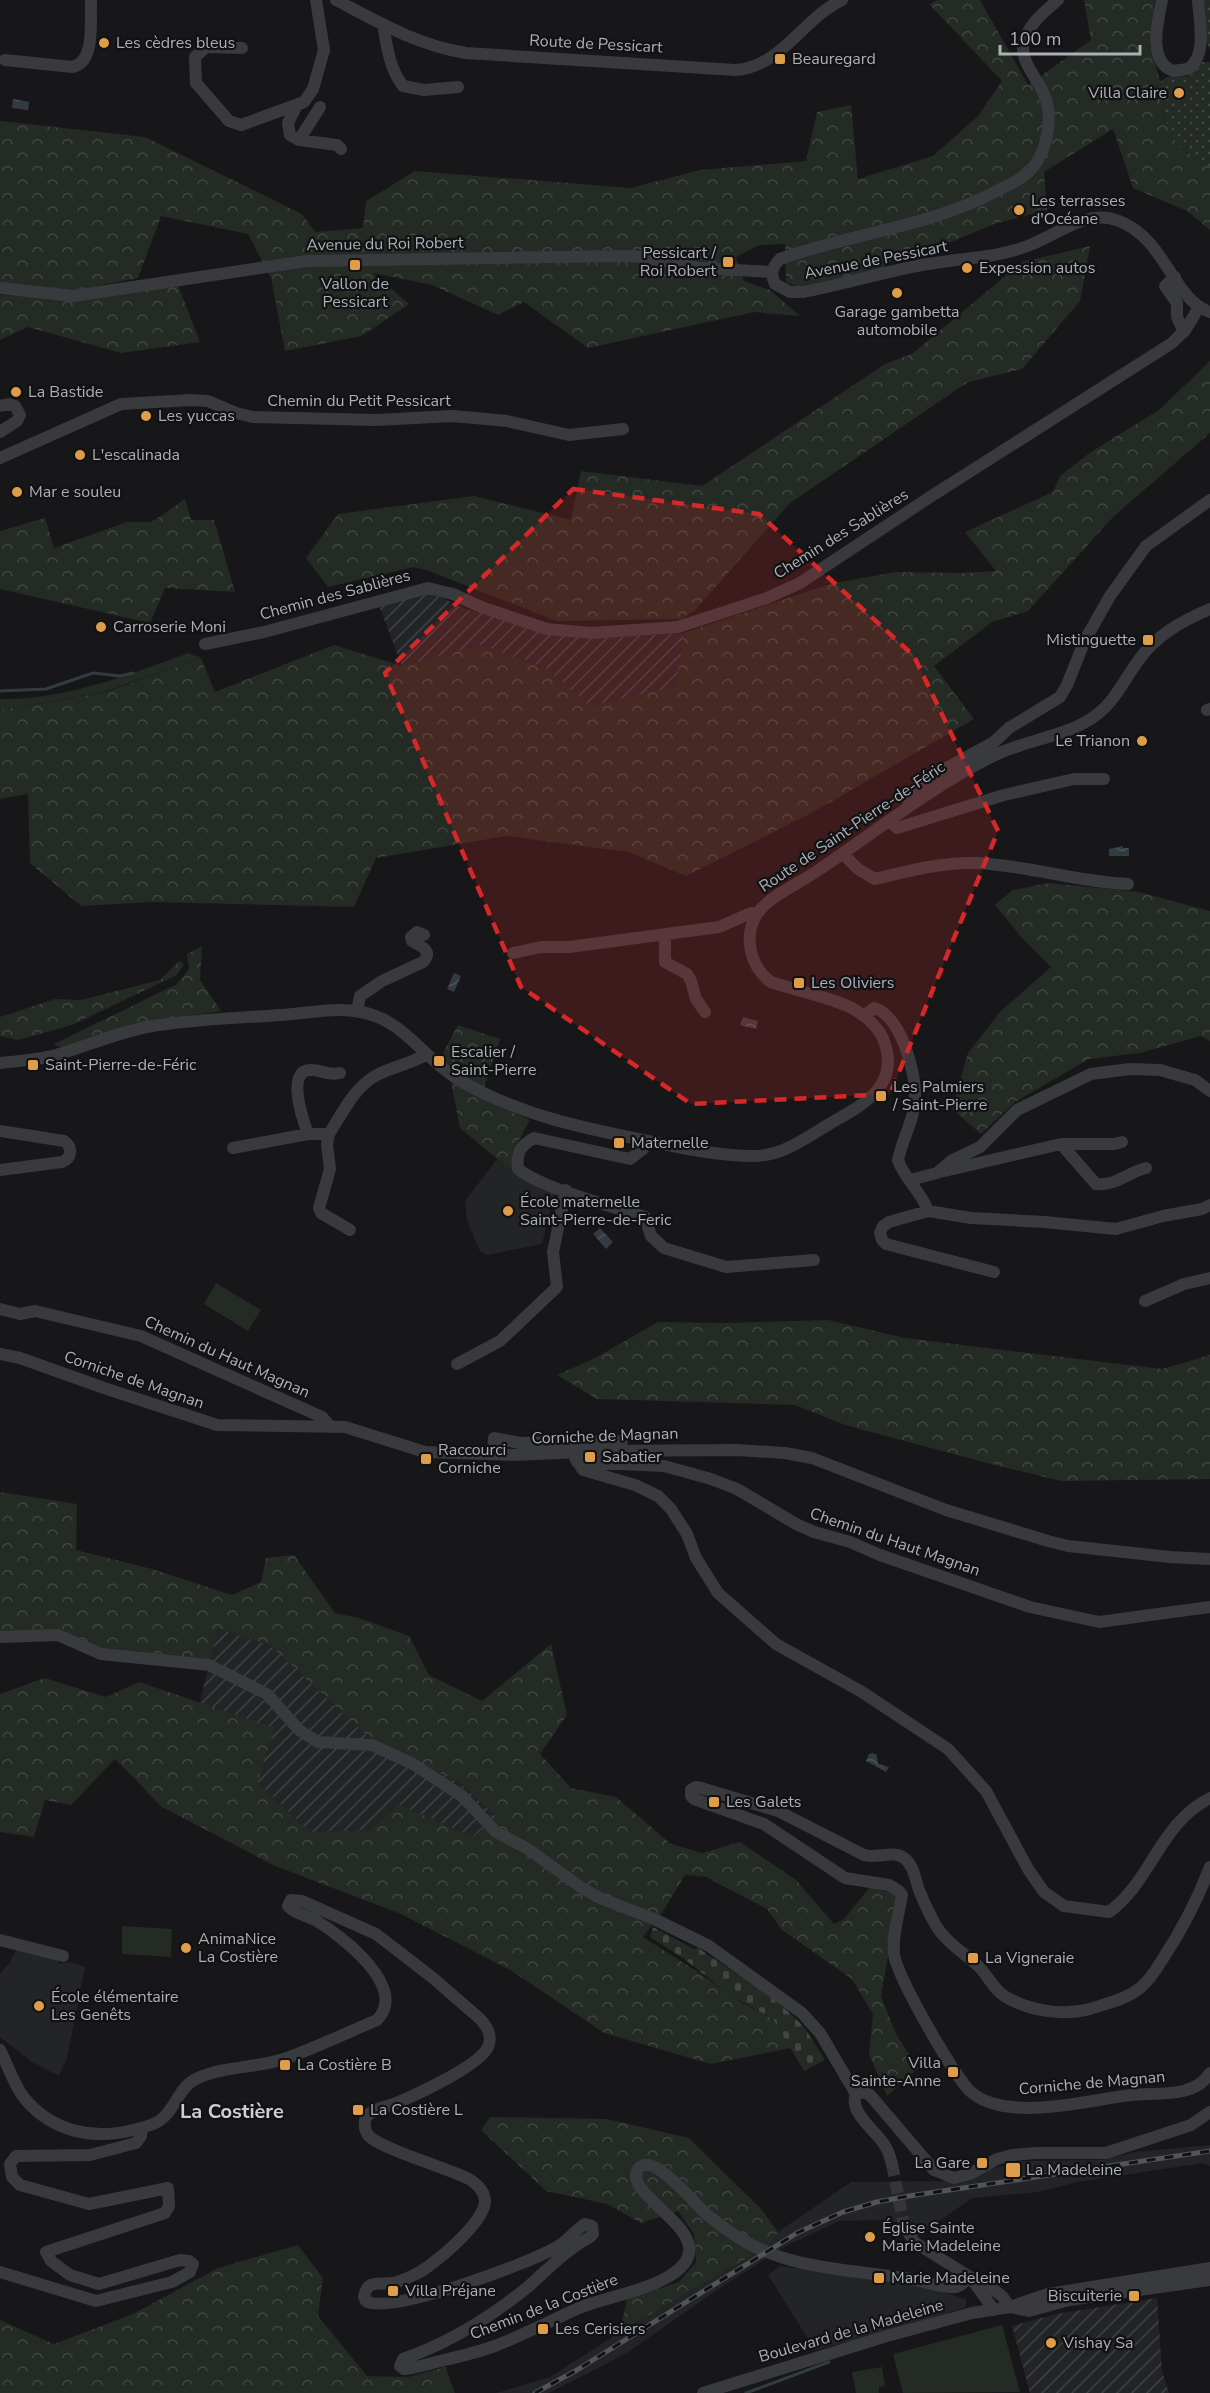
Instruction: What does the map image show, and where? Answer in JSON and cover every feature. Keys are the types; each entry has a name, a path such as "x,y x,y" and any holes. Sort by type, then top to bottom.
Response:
{"street":[{"path":"5,60 80,66 88,50 91,0"},
{"path":"242,48 206,47 195,57 196,84 229,121 241,125 304,102 313,89 324,50 316,0"},
{"name":"Route de Pessicart","path":"336,0 431,46 466,53 735,70 746,69 765,62 782,50 819,15 842,0"},
{"name":"Avenue de Pessicart","path":"1058,0 1038,17 1024,42 1024,56 1044,92 1049,113 1045,141 1034,166 1025,175 986,197 944,215 780,260 774,265 773,279 779,288 790,292 803,291 926,264 981,257 1019,249 1081,221 1098,217 1112,218 1139,232 1154,247 1192,303 1204,310"},
{"path":"1162,0 1156,44 1163,64 1173,71 1188,69 1197,58 1205,53 1197,0"},
{"path":"383,24 390,61 396,77 403,86 424,90 458,87"},
{"path":"297,105 288,123 290,135 299,140 337,145 341,149"},
{"path":"299,140 320,106"},
{"name":"Avenue du Roi Robert","path":"0,288 73,296 307,261 620,256 645,257 699,268 772,272"},
{"path":"1175,277 1165,286 1177,303 1177,317 1184,332"},
{"name":"Chemin des Sablières","path":"205,645 264,632 428,588 453,594 481,607 546,629 591,633 678,627 767,598 800,583 1172,343 1204,310"},
{"name":"Chemin du Petit Pessicart","path":"0,458 110,407 145,401 208,401 236,413 254,417 376,420 453,416 507,421 569,435 623,429"},
{"path":"0,406 9,404 15,406 20,415 17,421 0,432"},
{"path":"908,807 910,797 941,771 994,742 1009,728 1060,697 1095,622 1110,596 1146,546 1210,500"},
{"name":"Route de Saint-Pierre-de-Féric","path":"0,1063 54,1056 118,1034 148,1027 241,1018 357,1011 378,1016 393,1023 444,1071 510,1105 571,1125 699,1151 739,1156 773,1154 789,1148 857,1108 884,1082 889,1068 885,1041 864,1016 839,1003 771,982 762,976 754,963 750,950 750,936 757,914 777,897 843,854 908,807 996,755 1087,722 1112,701 1138,661 1154,642 1186,619 1210,609"},
{"path":"890,820 897,828 1004,795 1074,778 1104,779"},
{"path":"843,854 858,869 875,879 934,866 977,863 1095,882 1128,884"},
{"path":"513,953 718,927 751,913 757,914"},
{"path":"357,1011 360,996 382,981 423,962 427,952 423,946 412,941 411,937 417,932 424,934"},
{"path":"664,934 665,962 687,974 692,981 696,999 705,1012"},
{"path":"864,1016 874,1008 882,1011 898,1032 908,1053 915,1097 898,1160 901,1169 925,1203 928,1211"},
{"path":"350,1230 321,1213 318,1208 330,1169 327,1144 329,1134 353,1095 375,1076 414,1062 425,1055"},
{"path":"937,1173 951,1161 980,1147 1017,1110 1091,1074 1130,1069 1160,1070 1195,1080 1210,1091"},
{"path":"308,1134 297,1103 299,1078 305,1071 312,1070 329,1075 340,1073"},
{"path":"0,1131 64,1141 70,1147 71,1152 62,1162 0,1170"},
{"path":"233,1148 308,1134 329,1134"},
{"path":"644,1140 643,1149 630,1159 534,1138 524,1143 517,1157 518,1168 526,1175 645,1217 651,1236 664,1248 726,1267 814,1260"},
{"path":"910,1180 1061,1144 1122,1142"},
{"path":"1061,1144 1096,1184 1105,1185 1121,1180 1135,1170 1146,1168"},
{"path":"457,1364 500,1341 557,1287 553,1252 566,1190"},
{"path":"994,1272 932,1254 907,1251 882,1240 880,1233 883,1226 928,1211 971,1218 1045,1222 1116,1230 1163,1216 1210,1206"},
{"path":"1145,1301 1184,1284 1210,1278"},
{"name":"Chemin du Haut Magnan","path":"0,1309 20,1314 35,1311 141,1336 322,1417 330,1426"},
{"name":"Corniche de Magnan","path":"0,1354 20,1358 217,1425 330,1426 354,1429 425,1452 577,1457 725,1450 798,1455 812,1458 956,1514 1048,1541 1068,1546 1210,1559"},
{"path":"493,1454 494,1438 520,1443 622,1441"},
{"path":"577,1457 583,1470 635,1485 664,1501 687,1534 696,1558 718,1593 776,1644 861,1692 948,1749 986,1791 1028,1869 1044,1892 1064,1906 1109,1912 1123,1902 1136,1886 1165,1838 1198,1805 1210,1798"},
{"name":"Chemin du Haut Magnan","path":"577,1457 664,1466 711,1479 737,1489 814,1532 850,1542 1030,1607 1107,1622 1210,1607"},
{"path":"0,1637 58,1635 101,1654 209,1665 267,1694 299,1730 318,1742 372,1745 413,1764 462,1796 496,1832 528,1849 582,1888 609,1902 647,1916 708,1947 802,2013 820,2032 856,2094 854,2101 856,2110 883,2142 892,2164"},
{"name":"Corniche de Magnan","path":"1210,1868 1181,1932 1142,1987 1122,1999 1077,2012 1053,2012 1019,2002 999,1993 982,1969 949,1942 933,1920 912,1867 903,1857 864,1855 778,1811 696,1787 692,1790 691,1796 764,1824 845,1878 889,1885 899,1891 902,1895 894,1942 898,1968 921,2014 963,2084 977,2096 998,2105 1031,2108 1150,2093 1188,2091 1200,2085 1210,2073"},
{"name":"Chemin de la Costière","path":"0,2050 12,2079 26,2100 38,2112 60,2126 96,2135 142,2128 163,2118 183,2089 198,2078 283,2059 377,2020 382,2014 387,1999 377,1974 336,1934 317,1921 291,1910 289,1903 295,1899 338,1915 376,1934 470,2010 489,2031 487,2048 476,2060 436,2084 375,2110 366,2116 365,2128 377,2141 469,2179 480,2187 485,2200 481,2214 439,2260 394,2283 369,2285 364,2297 366,2301 376,2306 395,2304 428,2295 533,2259 570,2239 585,2224 592,2226 593,2230 590,2237 562,2254 507,2303 450,2340 403,2359 400,2362 401,2368 411,2369 490,2348 579,2308 650,2285 671,2275 685,2260 688,2244 686,2236 675,2222 637,2185 636,2174 645,2164 676,2183 706,2213 735,2235 780,2257 806,2264 915,2279 951,2287 960,2285 970,2277"},
{"path":"0,1940 63,1956"},
{"path":"856,2094 863,2092 870,2095 934,2170 954,2178 970,2174 997,2159 1012,2155 1106,2153 1191,2125 1210,2112"},
{"path":"0,2272 96,2301 172,2282 190,2272 193,2264 180,2260 99,2283 70,2275 51,2261 46,2252 165,2213 169,2206 168,2188 90,2204 20,2185 12,2177 10,2164 16,2156 90,2155 136,2144 141,2136 142,2128"},
{"path":"904,2225 914,2242 996,2291 1010,2307"},
{"name":"Boulevard de la Madeleine","path":"703,2393 887,2336 972,2313 1010,2307 1026,2300 1070,2289 1210,2268"},
{"path":"970,2277 994,2310"},
{"name":"Boulevard de la Madeleine","path":"1010,2307 1029,2311 1070,2300 1210,2280"}],"highlighted area":[{"path":"573,489 759,514 914,656 998,831 890,1094 691,1104 521,987 385,673"}],"shaded area":[{"path":"432,593 468,610 583,639 684,633 677,686 590,706 543,666 481,645 402,666 379,606"},
{"name":"École maternelle Saint-Pierre-de-Feric","path":"497,1159 524,1180 555,1191 542,1244 487,1255 480,1251 467,1221 465,1201"},
{"path":"218,1629 270,1645 369,1738 460,1783 497,1817 473,1837 400,1805 370,1830 310,1832 257,1782 200,1701"},
{"name":"École élémentaire Les Genêts","path":"18,1946 57,1958 59,1964 71,1962 85,1967 67,2058 59,2076 32,2062 0,2037 0,1975 9,1964"},
{"path":"1210,2145 1210,2166 1203,2163 1078,2182 1038,2192 972,2198 917,2237 908,2225 886,2220 839,2221 782,2248 627,2353 549,2393 496,2393 550,2377 620,2332 770,2245 778,2232 851,2182 948,2181 1021,2161 1101,2160 1135,2152"},
{"path":"780,2266 922,2286 966,2299 966,2307 893,2331 815,2350 768,2275"},
{"name":"Vishay Sa","path":"1157,2298 1162,2371 1169,2393 1030,2393 1012,2326 1056,2314"}],"green space":[{"path":"937,0 980,0 1028,85 1091,40 1084,0 1155,0 1150,47 1164,94 1162,112 1178,146 1210,166 1210,230 1187,211 1133,188 1113,129 1044,172 1047,210 994,224 941,246 895,257 879,271 798,287 786,282 785,244 759,245 736,257 744,281 770,290 800,316 754,312 588,348 524,302 498,315 432,285 373,273 409,304 362,336 285,351 271,278 248,234 161,216 138,278 72,291 0,284 0,121 145,137 302,214 315,232 363,228 366,201 415,171 631,188 700,170 806,161 817,112 851,105 858,179 933,156 978,116 1002,81 929,4"},
{"path":"1202,0 1210,0 1210,49 1206,42"},
{"path":"1202,62 1210,62 1210,166 1178,146 1162,112 1164,94 1160,82 1167,77 1190,76"},
{"path":"1090,246 1080,301 1022,369 968,382 790,503 695,610 681,619 557,621 414,567 328,587 306,558 338,514 474,496 571,520 581,471 702,486 885,364 912,354 1022,262"},
{"path":"178,285 200,342 121,353 28,327 0,340 0,295 27,296"},
{"path":"1210,361 1210,433 1114,516 1028,611 992,622 934,666 974,719 815,811 686,876 629,852 506,836 376,858 354,907 152,902 81,906 30,863 28,794 0,799 0,710 106,692 201,658 215,692 334,645 402,666 481,645 543,666 591,706 676,686 684,633 833,583 897,572 996,571 965,532 1053,492 1060,476 1091,452 1159,410"},
{"path":"185,499 191,520 214,520 235,592 165,588 150,623 0,589 0,531 45,518 54,548 127,522 152,522"},
{"path":"188,653 201,658 104,692 0,710 0,699 72,691"},
{"path":"1048,883 1139,892 1210,911 1210,1041 1201,1036 1140,1053 1089,1059 1015,1102 981,1134 952,1109 968,1053 1000,1012 1051,967 1022,938 995,905 1013,890"},
{"path":"202,946 200,980 221,1011 133,1024 62,1048 54,1044 177,984 189,969 187,954"},
{"path":"179,961 184,964 177,975 72,1025 18,1040 0,1036 0,1017 55,999 81,1000 160,980"},
{"path":"458,1025 500,1039 481,1097 530,1120 512,1153 512,1171 460,1128 449,1071 438,1062"},
{"path":"216,1283 261,1310 248,1331 204,1304"},
{"path":"828,1320 905,1338 1162,1369 1210,1355 1210,1479 1061,1481 845,1425 795,1405 597,1399 557,1375 597,1357 658,1322"},
{"path":"0,1492 77,1504 76,1550 152,1569 232,1595 261,1582 266,1558 294,1555 335,1613 359,1618 409,1636 429,1675 482,1701 551,1644 567,1715 540,1754 571,1788 616,1797 671,1844 702,1853 740,1842 796,1880 834,1924 844,1919 870,1887 899,1895 881,1996 896,2034 918,2068 887,2096 869,2054 873,2014 852,1979 782,1930 767,1909 706,1877 685,1875 663,1911 643,1937 742,2003 773,2019 791,2048 711,2064 604,2033 512,1971 401,1914 273,1865 162,1807 115,1759 71,1805 45,1800 34,1837 0,1832 0,1694 45,1678 106,1697 139,1682 275,1728 257,1782 310,1832 370,1830 400,1805 473,1837 496,1816 460,1783 369,1738 270,1645 218,1629 209,1665 122,1657 58,1635 0,1637"},
{"path":"122,1926 172,1929 171,1957 122,1954"},
{"path":"653,1927 694,1949 698,1948 767,1994 804,2027 825,2060 804,2071 773,2019 730,1995 683,1958 650,1937"},
{"path":"490,2117 607,2119 689,2138 762,2210 778,2232 770,2245 620,2332 627,2299 679,2282 696,2262 694,2234 678,2211 641,2223 607,2204 546,2191 481,2130"},
{"path":"298,2245 323,2278 318,2316 367,2376 408,2377 445,2367 455,2393 0,2393 0,2320 54,2344 133,2314 218,2268"},
{"path":"1002,2325 1020,2392 903,2393 893,2354"},
{"path":"882,2367 885,2386 879,2387 879,2393 856,2393 852,2372"}],"water":[{"path":"13,99 29,102 28,110 12,108"},
{"path":"1123,846 1123,848 1129,848 1129,856 1109,856 1109,849"},
{"path":"454,973 461,976 454,992 447,989"},
{"path":"743,1017 758,1021 756,1029 740,1025"},
{"path":"600,1228 613,1242 606,1249 593,1234"},
{"path":"869,1754 877,1755 878,1764 889,1767 886,1772 866,1761"}],"waterway":[{"path":"0,691 46,689 93,673 120,676 133,673"},
{"path":"746,2393 829,2362"}],"tunnel":[{"path":"892,2164 904,2225"}],"railway":[{"path":"535,2393 577,2370 797,2233 843,2212 909,2196 1210,2151"}],"place":[{"name":"Les cèdres bleus","path":"104,43"},
{"name":"Beauregard","path":"780,59"},
{"name":"Villa Claire","path":"1179,93"},
{"name":"Les terrasses d'Océane","path":"1019,210"},
{"name":"Pessicart / Roi Robert","path":"728,262"},
{"name":"Vallon de Pessicart","path":"355,265"},
{"name":"Expession autos","path":"967,268"},
{"name":"Garage gambetta automobile","path":"897,293"},
{"name":"La Bastide","path":"16,392"},
{"name":"Les yuccas","path":"146,416"},
{"name":"L'escalinada","path":"80,455"},
{"name":"Mar e souleu","path":"17,492"},
{"name":"Carroserie Moni","path":"101,627"},
{"name":"Mistinguette","path":"1148,640"},
{"name":"Le Trianon","path":"1142,741"},
{"name":"Les Oliviers","path":"799,983"},
{"name":"Escalier / Saint-Pierre","path":"439,1061"},
{"name":"Saint-Pierre-de-Féric","path":"33,1065"},
{"name":"Les Palmiers / Saint-Pierre","path":"881,1096"},
{"name":"Maternelle","path":"619,1143"},
{"name":"École maternelle Saint-Pierre-de-Feric","path":"508,1211"},
{"name":"Sabatier","path":"590,1457"},
{"name":"Raccourci Corniche","path":"426,1459"},
{"name":"Les Galets","path":"714,1802"},
{"name":"AnimaNice La Costière","path":"186,1948"},
{"name":"La Vigneraie","path":"973,1958"},
{"name":"École élémentaire Les Genêts","path":"39,2006"},
{"name":"La Costière B","path":"285,2065"},
{"name":"Villa Sainte-Anne","path":"953,2072"},
{"name":"La Costière L","path":"358,2110"},
{"name":"La Gare","path":"982,2163"},
{"name":"La Madeleine","path":"1013,2170"},
{"name":"Église Sainte Marie Madeleine","path":"870,2237"},
{"name":"Marie Madeleine","path":"879,2278"},
{"name":"Villa Préjane","path":"393,2291"},
{"name":"Biscuiterie","path":"1134,2296"},
{"name":"Les Cerisiers","path":"543,2329"},
{"name":"Vishay Sa","path":"1051,2343"}],"district":[{"name":"La Costière","path":"232,2111"}]}
